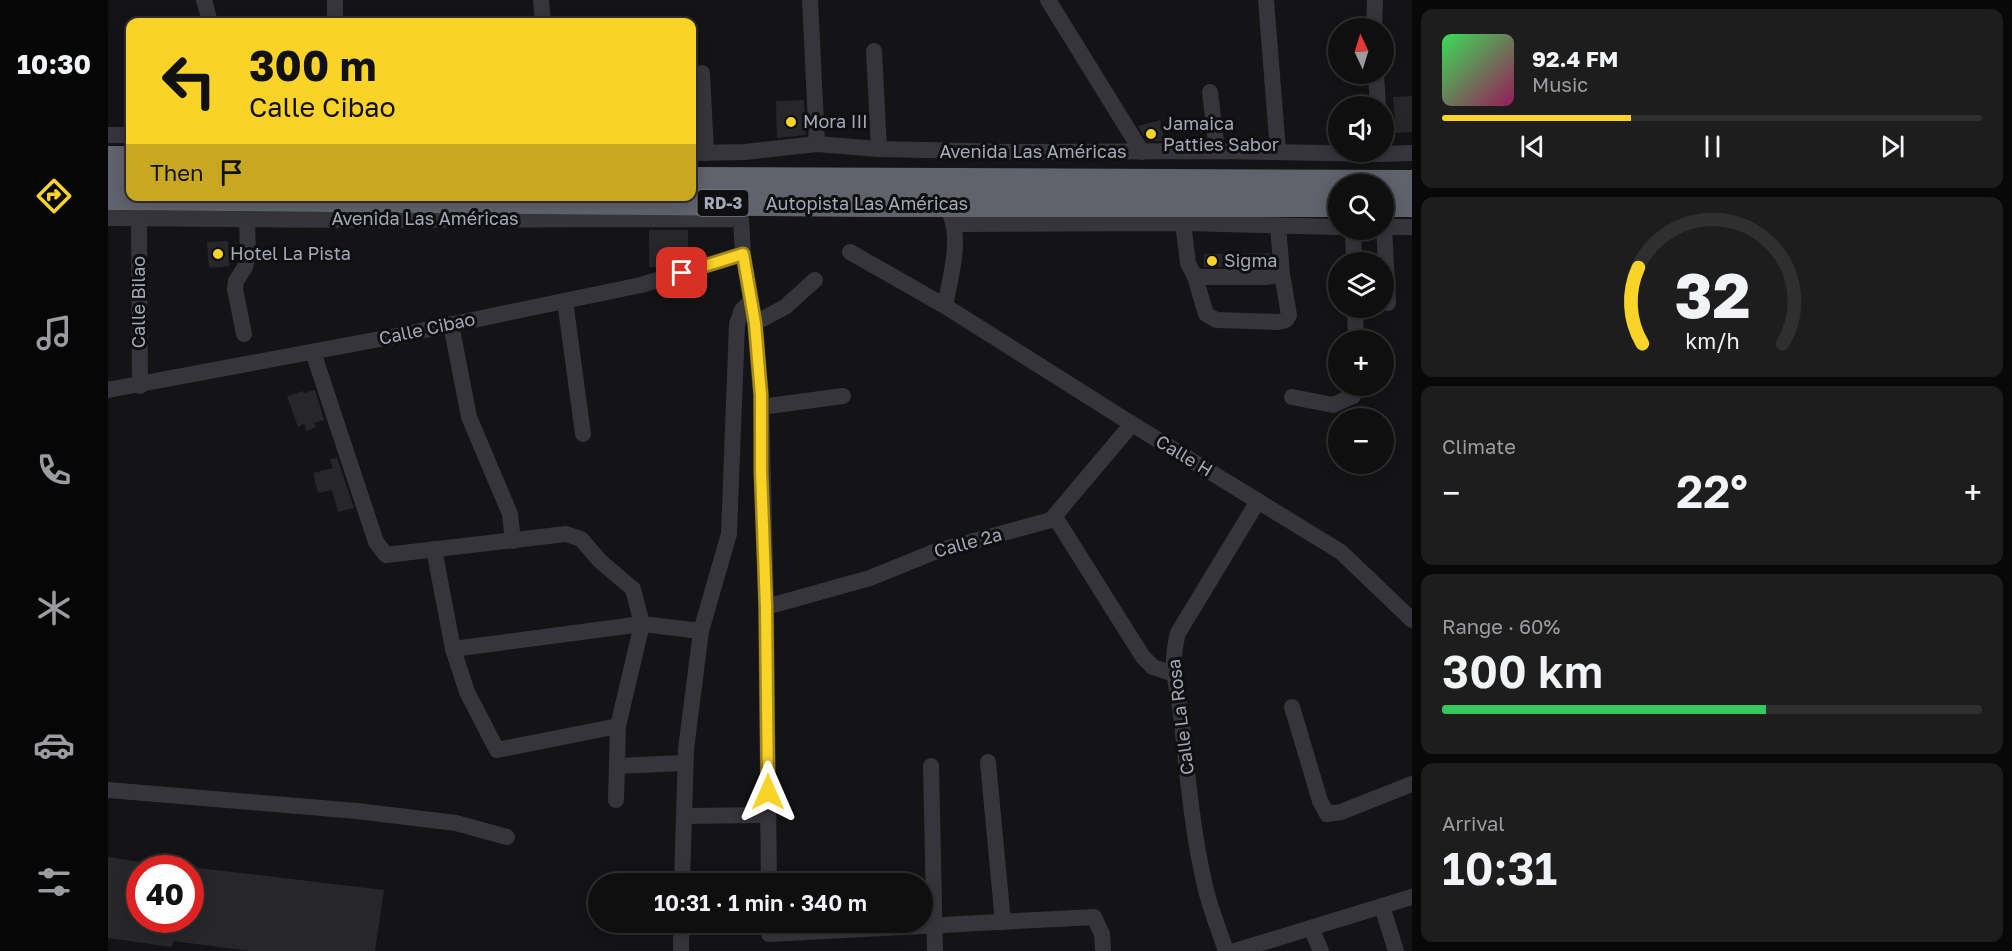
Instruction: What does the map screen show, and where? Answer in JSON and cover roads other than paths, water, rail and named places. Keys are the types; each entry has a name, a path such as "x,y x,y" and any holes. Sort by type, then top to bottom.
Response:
{"highway":[{"path":"108,159 126,159"},
{"path":"108,178 126,178"},
{"name":"Autopista Las Américas","path":"696,180 1412,183"},
{"name":"Autopista Las Américas","path":"108,197 126,197"},
{"name":"Autopista Las Américas","path":"543,201 869,204 951,214 1328,204"},
{"path":"741,219 869,204"},
{"path":"1394,213 1412,204"}],"street":[{"path":"204,0 209,18"},
{"path":"335,0 335,18"},
{"path":"541,0 543,18"},
{"path":"810,0 817,144"},
{"path":"1047,0 1142,152"},
{"path":"1266,0 1278,151"},
{"path":"1374,18 1375,0"},
{"path":"874,51 879,149"},
{"path":"699,153 702,74"},
{"path":"1210,92 1217,151"},
{"path":"108,135 126,135"},
{"name":"Avenida Las Américas","path":"699,153 782,149 817,144 879,149 1013,152 1328,152"},
{"name":"Avenida Las Américas","path":"1394,153 1412,153"},
{"path":"945,306 956,248 951,214 1328,226"},
{"name":"Avenida Las Américas","path":"108,218 741,219"},
{"name":"Calle Bilao","path":"139,218 140,386"},
{"path":"244,334 235,289 236,281 245,267 248,255 247,219"},
{"path":"741,219 743,254 755,323 761,407 769,873"},
{"path":"1394,222 1412,227"},
{"path":"1183,223 1188,263 1195,277 1206,314 1216,320 1278,322 1286,320 1289,315 1282,274 1278,226"},
{"name":"Calle H","path":"850,252 945,306 1341,552 1412,620"},
{"name":"Calle Cibao","path":"108,390 140,386 314,352 641,285 743,254"},
{"path":"1195,277 1267,277 1282,274"},
{"path":"755,323 785,307 814,279"},
{"path":"565,301 583,434"},
{"path":"682,873 686,763 701,631 729,534 737,324 742,310 750,302"},
{"path":"451,324 470,417 510,514 513,540"},
{"path":"314,352 376,542 386,555 566,534 581,538 600,561 633,589 642,624 618,726 616,800"},
{"path":"761,407 843,396"},
{"path":"1292,397 1333,405 1353,396"},
{"name":"Calle 2a","path":"766,607 870,578 934,552 1051,520 1132,424"},
{"name":"Calle La Rosa","path":"1226,951 1205,887 1188,777 1173,652 1178,633 1258,501"},
{"path":"1055,517 1143,657 1153,667 1174,674"},
{"path":"434,549 453,649 467,692 498,750 618,726"},
{"path":"453,649 535,636 642,624 701,631"},
{"path":"1292,707 1320,801 1327,814 1341,812 1412,784"},
{"path":"987,762 1003,922"},
{"path":"617,766 686,763"},
{"path":"931,766 935,951"},
{"path":"108,790 323,808 456,823 507,837"},
{"path":"684,816 768,815"},
{"path":"1235,951 1412,897"},
{"path":"1382,906 1396,951"},
{"path":"934,925 1094,917 1102,934 1103,951"},
{"path":"1311,928 1321,951"},
{"path":"681,933 681,951"},
{"path":"769,933 769,951"}],"place":[{"name":"Mora III","path":"791,122"},
{"name":"Jamaica Patties Sabor","path":"1151,134"},
{"name":"Hotel La Pista","path":"218,254"},
{"name":"Sigma","path":"1212,261"}]}
